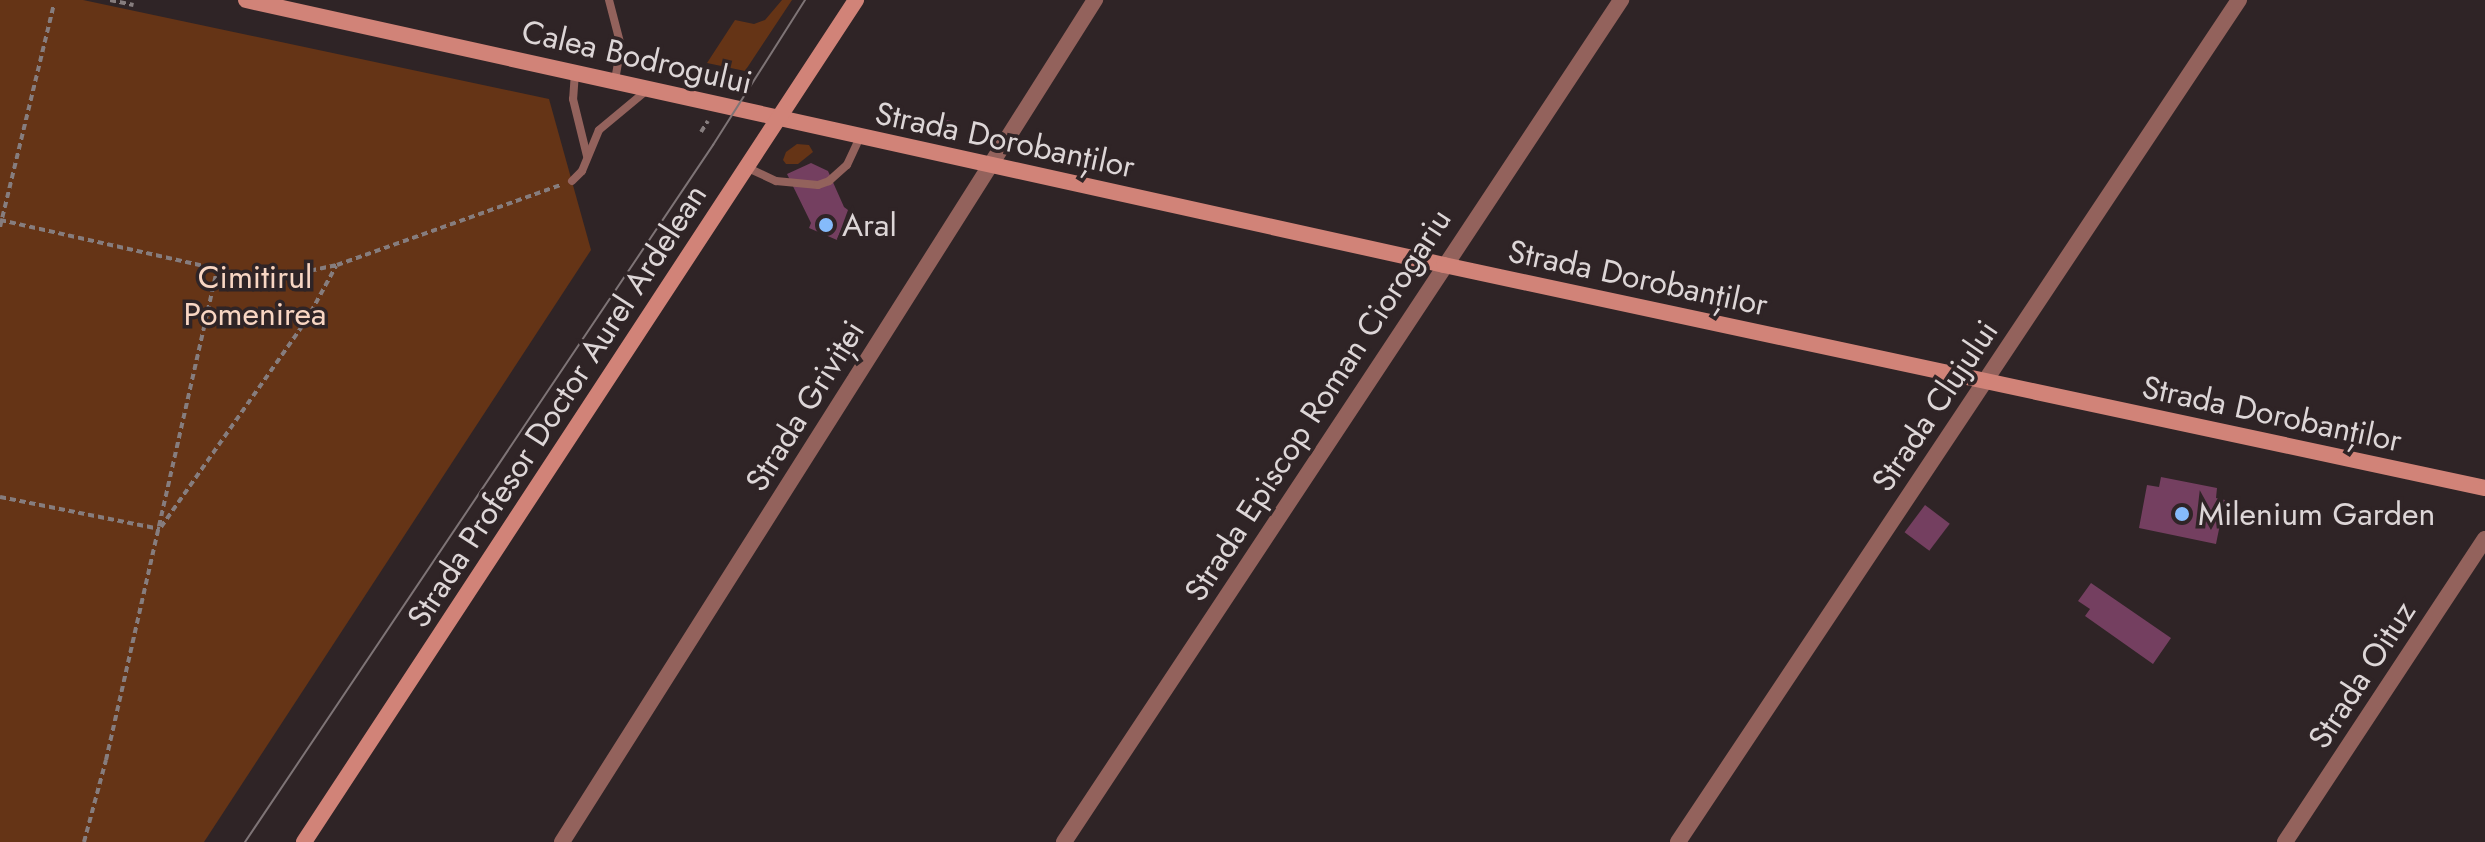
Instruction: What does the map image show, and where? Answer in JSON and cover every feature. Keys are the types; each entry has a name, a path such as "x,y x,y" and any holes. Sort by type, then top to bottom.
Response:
{"main road":[{"name":"Strada Profesor Doctor Aurel Ardelean","path":"304,842 856,0"},
{"name":"Calea Bodrogului","path":"252,1 780,118"},
{"name":"Strada Dorobanților","path":"780,118 1444,265 2485,488"}],"street":[{"name":"Strada Griviței","path":"562,842 1095,0"},
{"name":"Strada Episcop Roman Ciorogariu","path":"1064,842 1621,0"},
{"name":"Strada Clujului","path":"1678,842 2239,0"},
{"name":"Strada Oituz","path":"2285,842 2485,539"}],"lane":[{"path":"609,0 621,46 615,81"},
{"path":"575,72 573,99 587,157"},
{"path":"572,181 582,171 595,135 605,123 650,88"},
{"path":"748,168 776,181 818,185 829,181 847,165 860,137"}],"path":[{"path":"110,0 133,5"},
{"path":"54,4 0,222 217,270 253,277 281,277 337,265 572,181"},
{"path":"160,529 306,321 337,265"},
{"path":"84,842 160,529 217,270"},
{"path":"0,497 160,529"}],"green space":[{"name":"Cimitirul Pomenirea","path":"0,0 83,0 549,99 591,250 204,842 0,842"},
{"path":"782,0 792,0 745,71 707,63 735,20 754,24 765,20"},
{"path":"797,144 809,145 813,152 798,164 786,164 783,160 786,152"}],"building":[{"path":"941,119 957,122 955,131 939,128"},
{"path":"811,163 828,171 848,210 837,240 809,228 811,223 787,174"},
{"name":"Milenium Garden","path":"2161,477 2217,488 2216,498 2225,500 2216,544 2139,528 2147,485 2159,487"},
{"path":"1925,505 1950,524 1929,551 1905,532"},
{"path":"2091,583 2171,638 2153,664 2085,616 2090,609 2078,601"}],"tram line":[{"path":"245,842 713,145 805,0"}],"place":[{"name":"Aral","path":"826,225"},
{"name":"Milenium Garden","path":"2182,514"}]}
